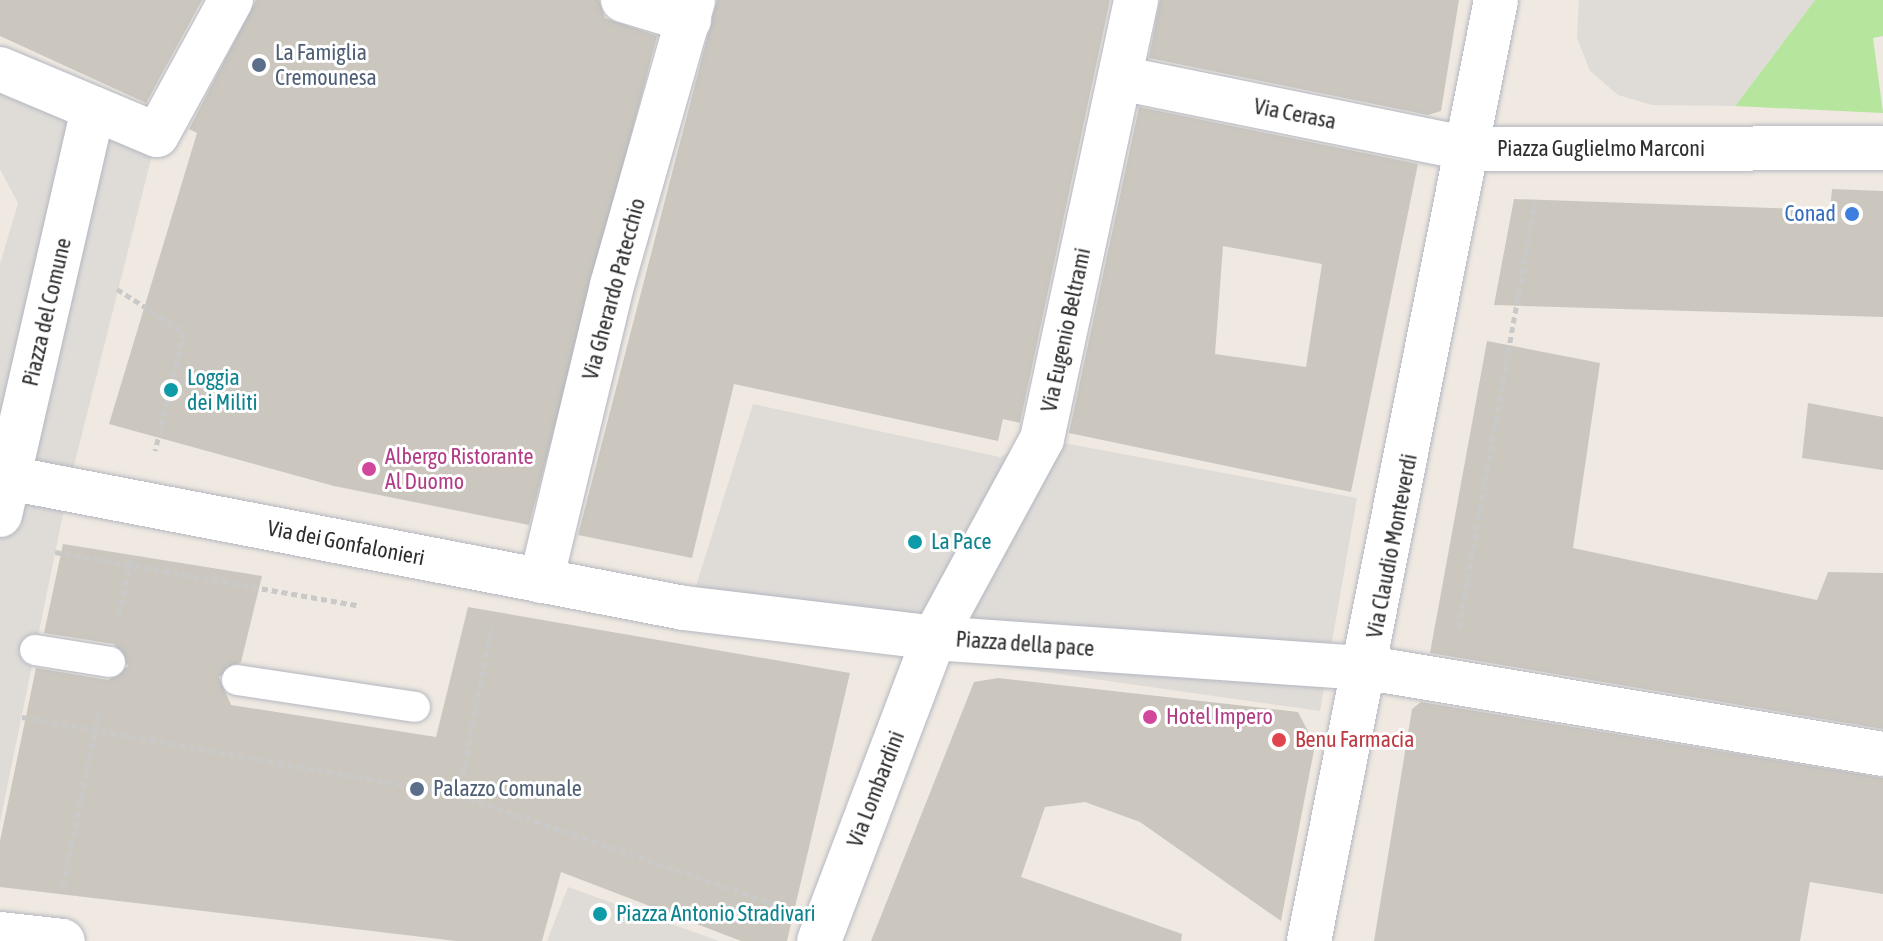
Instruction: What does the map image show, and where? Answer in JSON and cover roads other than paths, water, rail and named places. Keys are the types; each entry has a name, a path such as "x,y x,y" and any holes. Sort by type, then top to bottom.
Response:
{"street":[{"path":"0,69 157,135 231,0"},
{"path":"623,0 691,10"},
{"name":"Via Eugenio Beltrami","path":"934,638 1042,439 1136,0"},
{"name":"Piazza Guglielmo Marconi","path":"1496,0 1470,149 1883,148"},
{"name":"Via Gherardo Patecchio","path":"541,581 612,285 691,10"},
{"name":"Via Cerasa","path":"1120,78 1470,149"},
{"name":"Piazza del Comune","path":"4,496 93,109"},
{"name":"Via Claudio Monteverdi","path":"1309,941 1368,668 1470,149"},
{"name":"Via dei Gonfalonieri","path":"4,496 541,581 684,608"},
{"name":"Piazza della pace","path":"684,608 934,638 1368,668 1883,754"},
{"name":"Via Lombardini","path":"819,941 934,638"},
{"path":"0,934 63,941"}],"lane":[{"path":"35,650 110,662"},
{"path":"237,680 415,707"}],"place":[{"name":"La Famiglia Cremounesa","path":"259,65"},
{"name":"Conad","path":"1852,214"},
{"name":"Loggia dei Militi","path":"171,390"},
{"name":"Albergo Ristorante Al Duomo","path":"369,469"},
{"name":"La Pace","path":"915,542"},
{"name":"Hotel Impero","path":"1150,717"},
{"name":"Benu Farmacia","path":"1279,740"},
{"name":"Palazzo Comunale","path":"417,789"},
{"name":"Piazza Antonio Stradivari","path":"600,914"}]}
